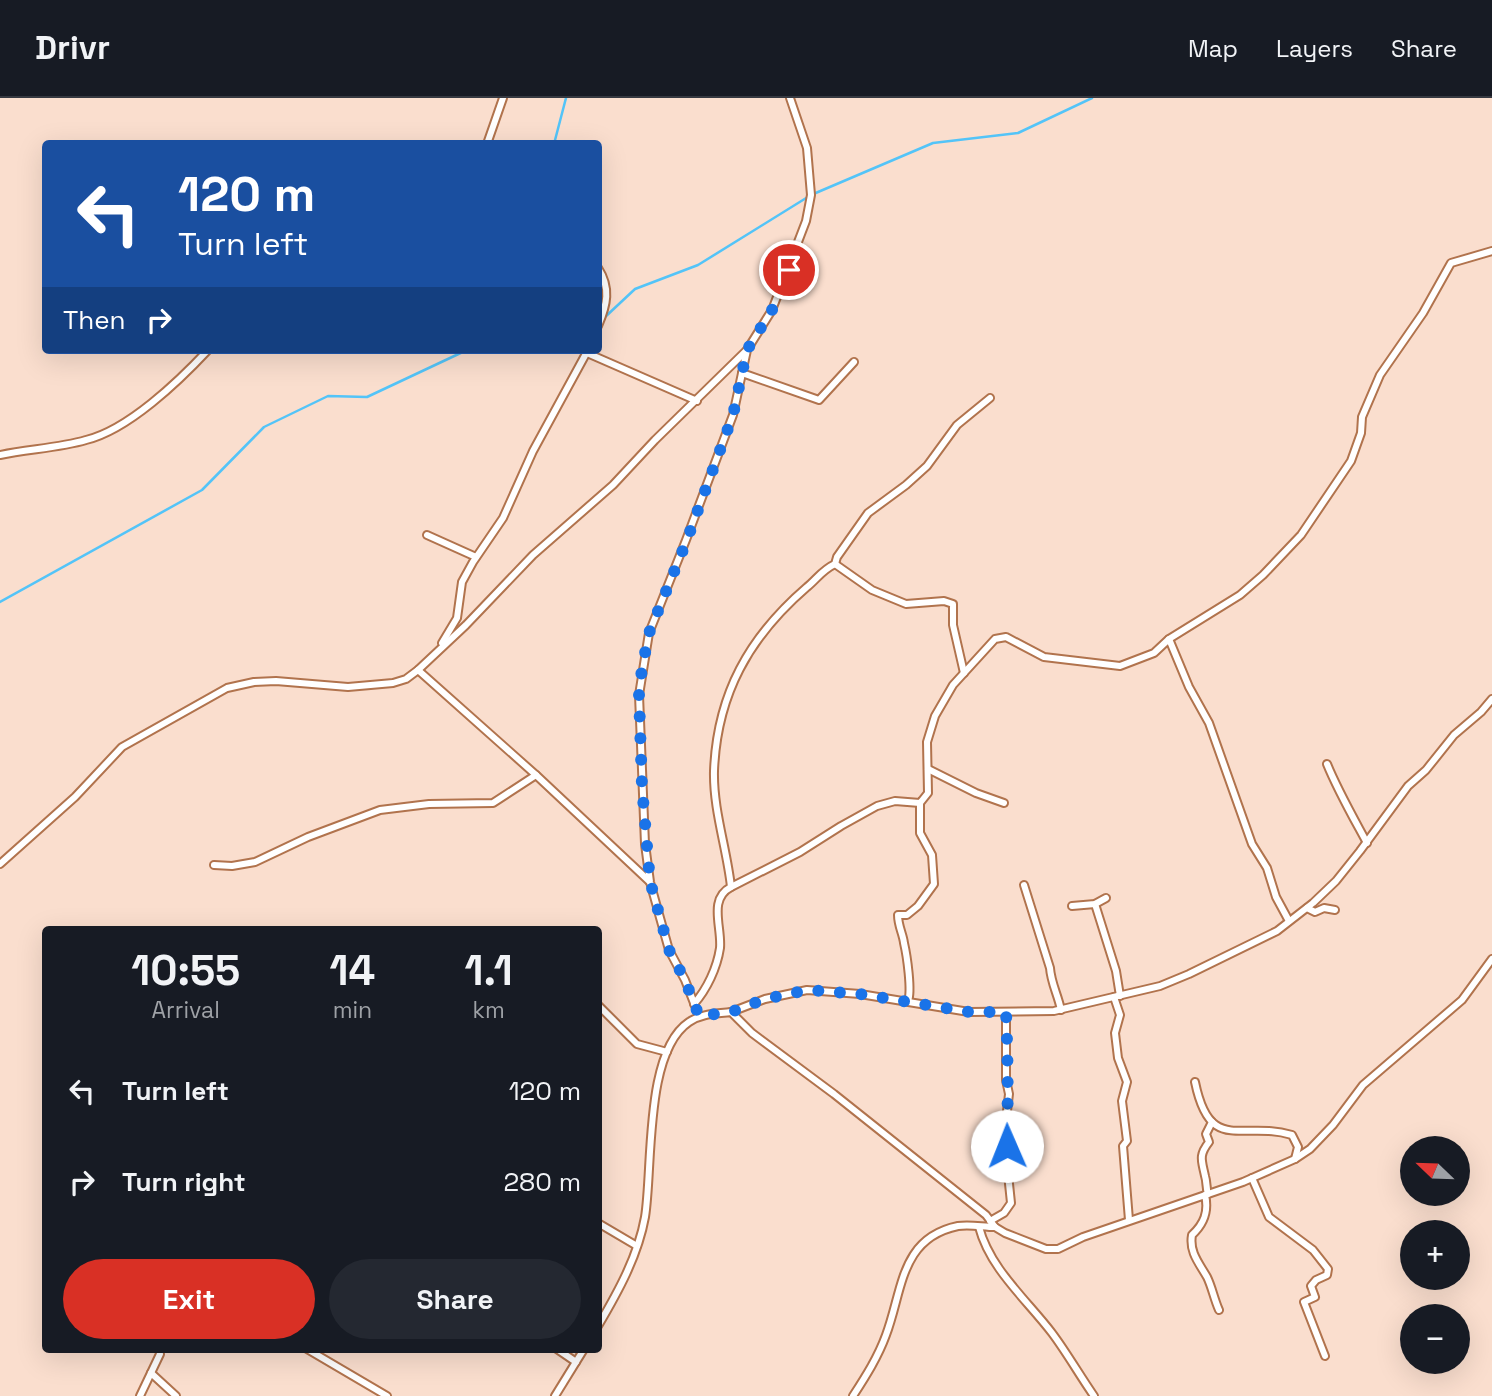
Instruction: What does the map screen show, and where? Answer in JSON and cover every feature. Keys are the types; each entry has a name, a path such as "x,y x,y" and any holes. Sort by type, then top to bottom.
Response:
{"street":[{"path":"488,140 503,98"},
{"path":"0,864 75,797 122,747 227,688 254,682 276,681 348,687 393,683 406,679 466,625 504,583 613,485 747,350 772,310 806,221 811,195 807,148 790,98"},
{"path":"908,1001 911,993 898,915 907,915 918,906 934,884 932,855 920,833 920,803 928,793 927,742 943,702 964,673 999,637 1006,637 1044,657 1120,666 1154,653 1169,639 1240,595 1301,535 1351,461 1362,433 1362,417 1375,386 1423,313 1451,263 1492,251"},
{"path":"602,274 608,294 602,313"},
{"path":"699,1016 685,980 669,950 650,881 642,787 639,695 649,633 733,415 747,350"},
{"path":"0,455 88,440 112,429 178,382 204,354"},
{"path":"421,668 429,654 442,644 457,618 462,582 503,518 561,395 585,354"},
{"path":"594,354 697,401"},
{"path":"741,373 819,400 854,362"},
{"path":"835,564 837,557 868,513 920,472 957,425 990,398"},
{"path":"427,535 476,557"},
{"path":"835,564 873,590 906,604 944,601 953,604 953,625 964,673"},
{"path":"731,887 721,838 714,774 717,739 732,686 757,637 823,569 835,564"},
{"path":"1169,639 1189,687 1209,723 1252,844 1263,860 1281,908 1289,921"},
{"path":"421,668 650,881"},
{"path":"602,1319 637,1246 645,1216 651,1121 667,1052 677,1033 687,1023 699,1016 731,1012 765,999 807,990 908,1001 969,1012 1006,1012 1060,1010 1160,986 1239,951 1307,908 1336,881 1408,786 1426,770 1454,734 1481,712 1492,699"},
{"path":"1327,764 1367,843"},
{"path":"928,769 976,793 1004,803"},
{"path":"214,865 232,866 255,862 308,837 380,810 429,804 493,803 536,775"},
{"path":"694,1004 704,993 720,948 718,900 723,893 800,852 869,809 895,801 920,803"},
{"path":"1024,886 1057,992 1060,1010"},
{"path":"1072,906 1096,904 1106,898"},
{"path":"1096,904 1116,971 1120,1015 1115,1033 1118,1058 1127,1082 1122,1101 1127,1141 1123,1146 1129,1220"},
{"path":"1307,908 1315,912 1324,908 1335,910"},
{"path":"731,1012 752,1033 834,1094 1005,1233 1046,1249 1058,1249 1129,1220 1207,1195 1295,1160 1333,1125 1363,1085 1462,1000 1492,959"},
{"path":"602,1009 637,1044 667,1052"},
{"path":"853,1396 878,1355 903,1277 915,1251 932,1237 955,1226 979,1227 993,1224 1012,1203 1008,1174 1006,1012"},
{"path":"1195,1082 1199,1101 1212,1122 1220,1129 1292,1135 1298,1147 1295,1160"},
{"path":"1212,1122 1206,1134 1209,1142 1204,1148 1201,1164 1205,1175 1207,1202 1202,1226 1192,1235 1191,1243 1196,1261 1208,1279 1219,1310"},
{"path":"1252,1178 1269,1217 1313,1250 1328,1269 1328,1275 1316,1280 1311,1286 1315,1297 1304,1302 1325,1356"},
{"path":"602,1225 637,1246"},
{"path":"979,1227 987,1249 1005,1276 1052,1334 1094,1396"},
{"path":"140,1396 159,1353"},
{"path":"314,1353 387,1396"},
{"path":"563,1353 576,1362"},
{"path":"555,1396 582,1353"},
{"path":"151,1373 176,1396"}],"waterway":[{"path":"555,140 566,98"},
{"path":"604,318 635,289 698,265 811,195 933,143 1018,133 1092,98"},
{"path":"0,602 202,490 264,427 328,396 367,397 458,354"}],"route":[{"path":"789,270 772,310 747,350 733,415 649,633 642,668 639,695 645,844 659,923 699,1016 731,1012 765,999 807,990 860,994 969,1012 1006,1012 1006,1080 1009,1094 1007,1146"}]}
